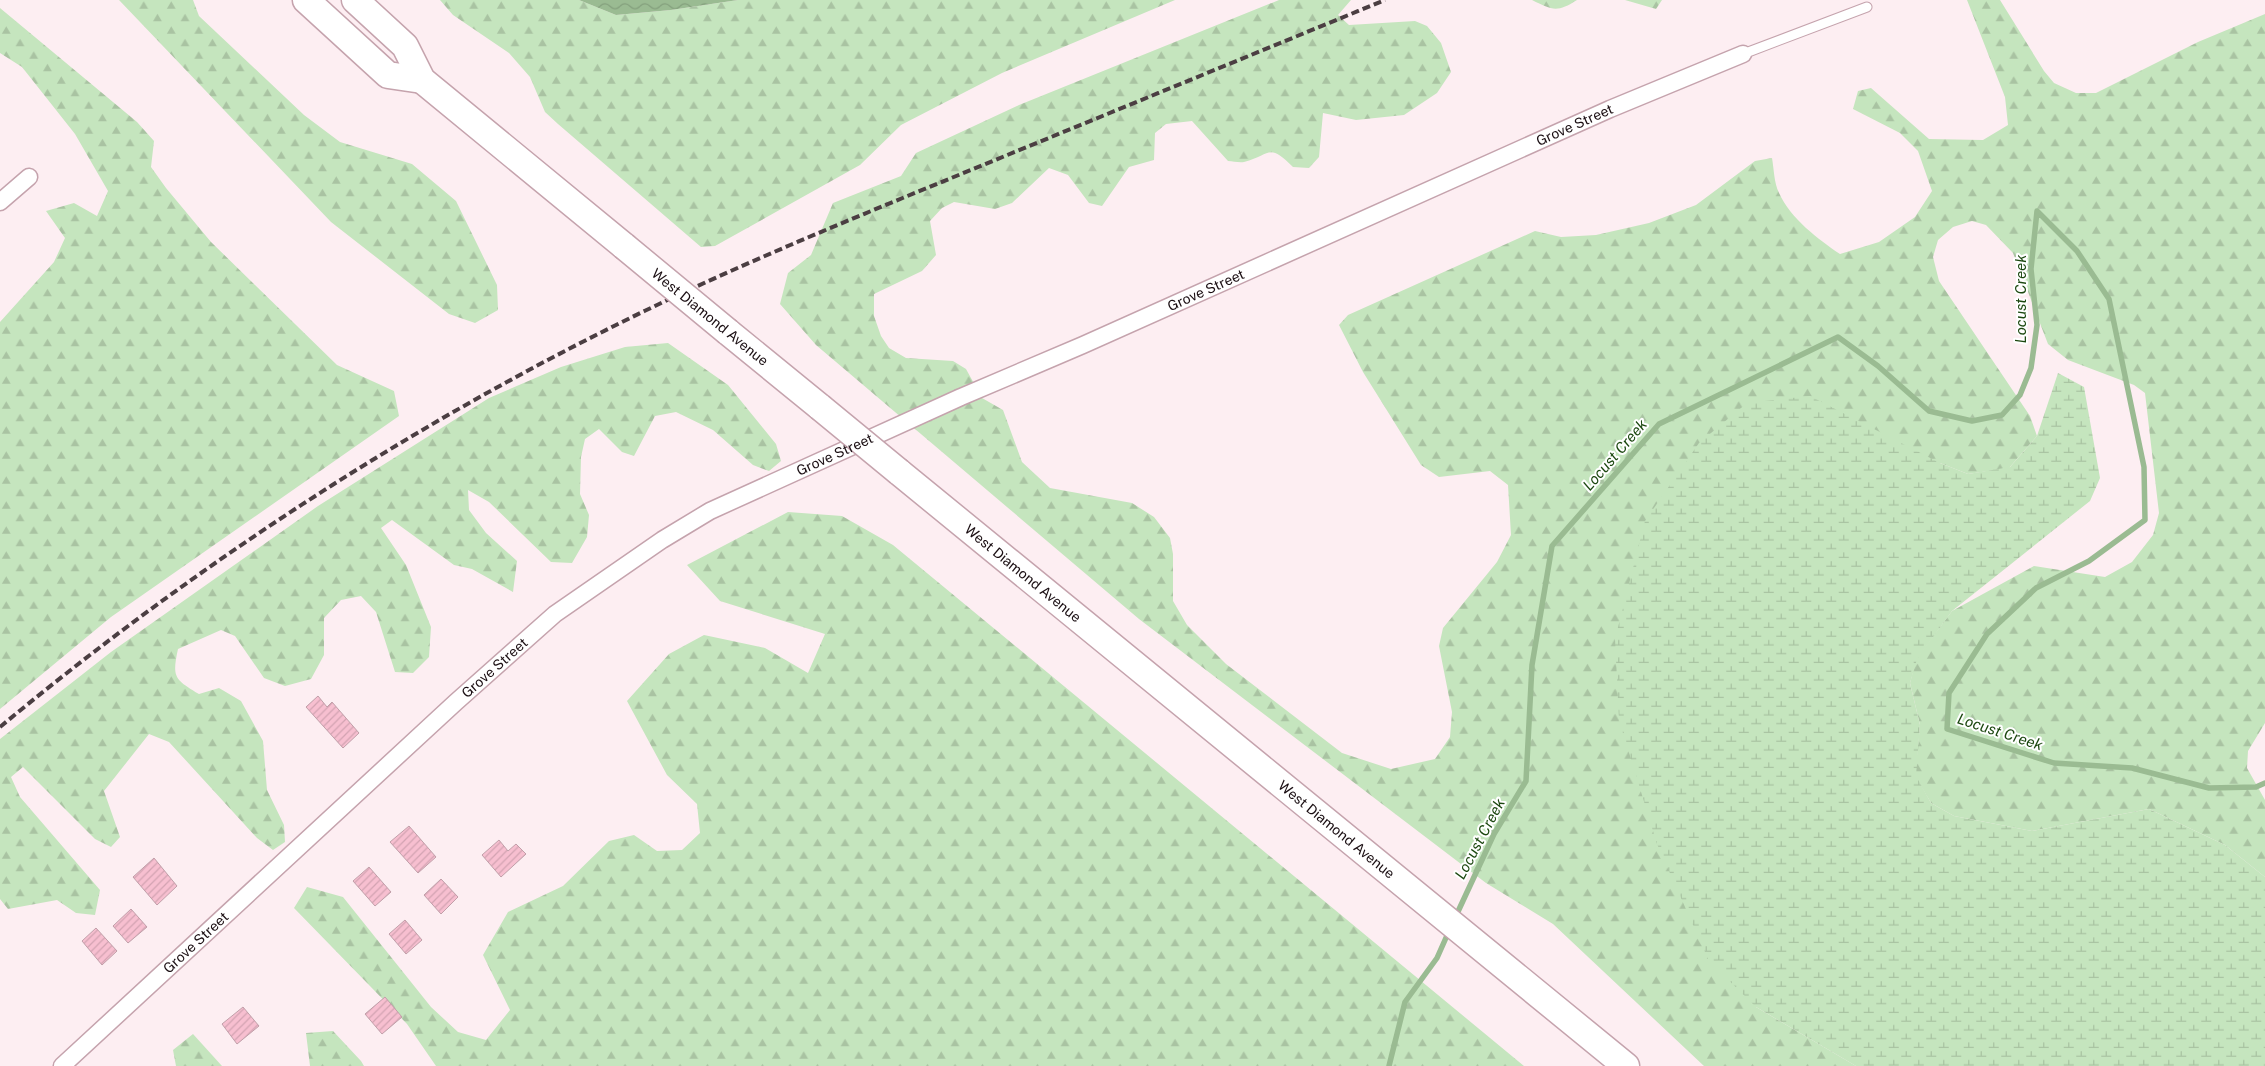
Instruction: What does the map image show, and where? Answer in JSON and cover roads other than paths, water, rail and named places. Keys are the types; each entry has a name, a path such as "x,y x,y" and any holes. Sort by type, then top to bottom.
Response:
{"main road":[{"path":"306,0 388,76 422,80"},
{"name":"West Diamond Avenue","path":"355,0 405,46 422,80 1626,1066"}],"street":[{"name":"Grove Street","path":"62,1066 456,702 555,614 662,540 710,511 961,397 1083,345 1610,109 1743,54"},
{"path":"0,202 29,177"}],"lane":[{"path":"1743,54 1867,6"}],"water":[{"path":"579,0 738,0 671,10 616,15"}],"waterway":[{"name":"Locust Creek","path":"1455,918 1494,834 1526,781 1532,665 1552,546 1659,424 1838,337 1878,366 1929,411 1972,421 2002,415 2020,395 2031,368 2037,325 2031,269 2037,211 2077,251 2109,299 2144,467 2145,520 2089,561 2036,588 1987,634 1949,693 1947,729 2054,763 2132,768 2209,788 2256,787 2265,783"},
{"name":"Locust Creek","path":"1389,1066 1405,1002 1437,958 1449,931"}],"railway":[{"path":"0,727 71,669 219,560 373,460 532,368 659,304 797,242 1385,0"}]}
